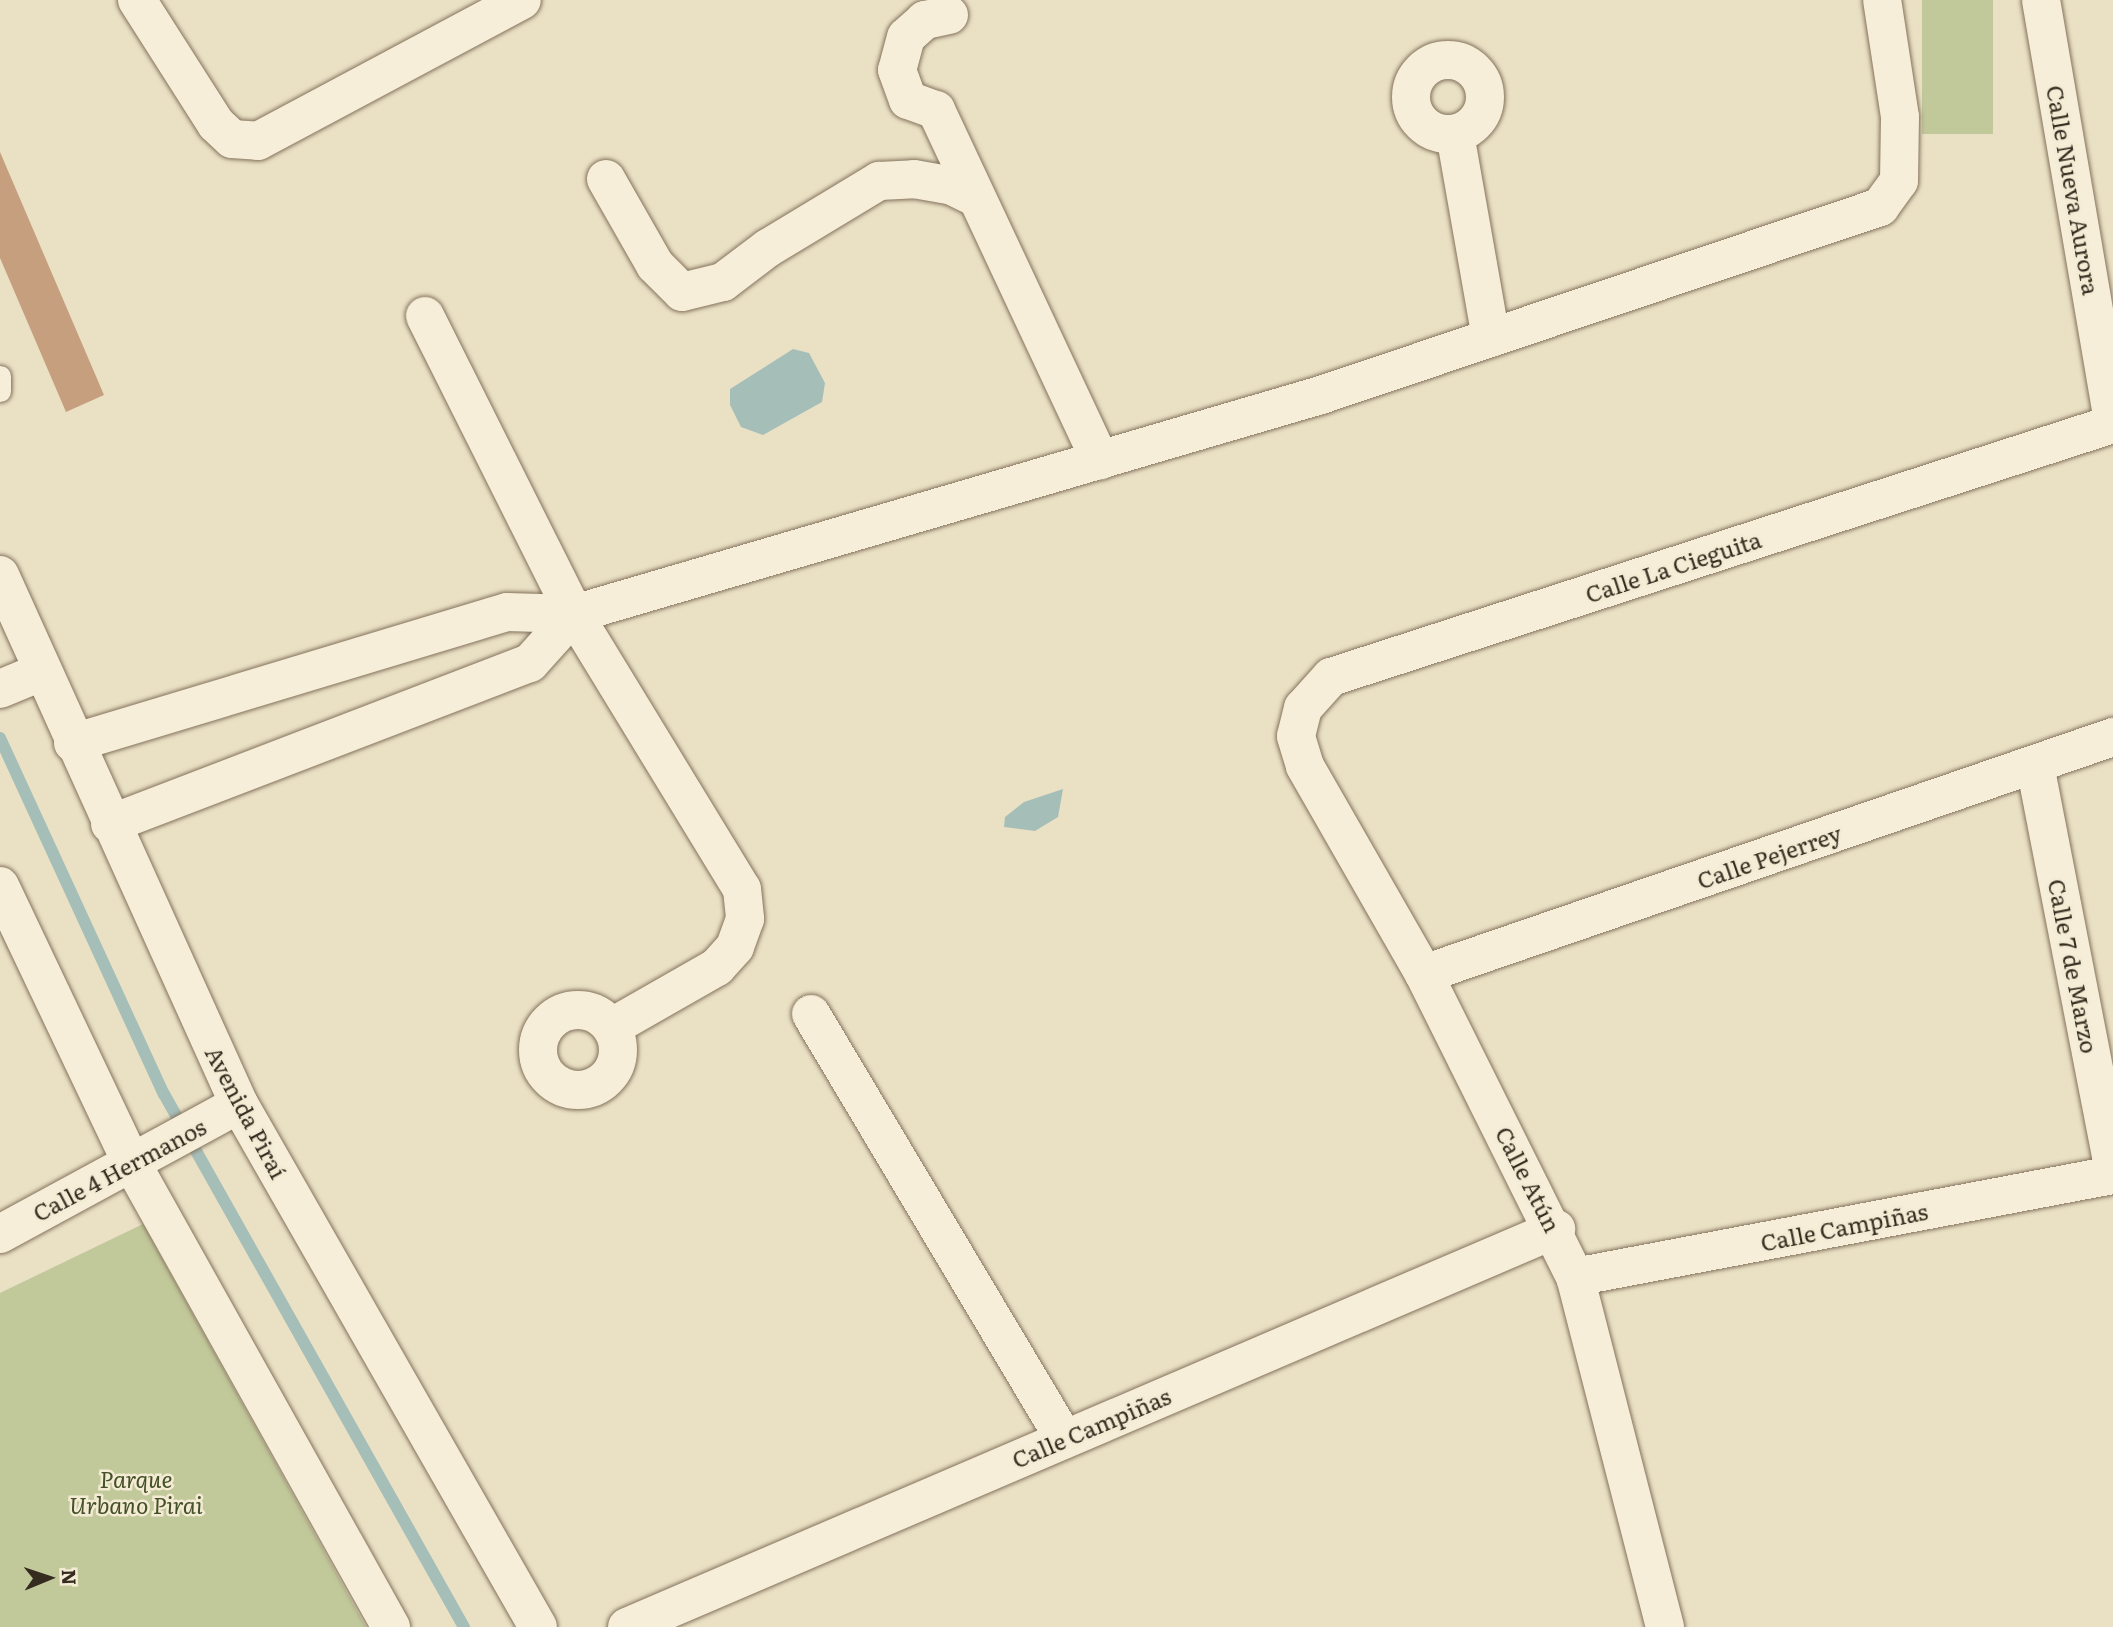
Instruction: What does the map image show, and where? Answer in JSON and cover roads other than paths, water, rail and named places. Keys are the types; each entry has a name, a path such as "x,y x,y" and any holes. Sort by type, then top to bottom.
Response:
{"street":[{"path":"137,0 216,124 232,139 257,141 522,0"},
{"path":"73,743 508,612 574,614 1100,460 1491,338 1880,207 1899,181 1900,117 1882,0"},
{"name":"Calle Nueva Aurora","path":"2041,0 2113,423"},
{"path":"949,15 925,20 906,37 897,70 908,100 936,110 1100,460"},
{"path":"1455,134 1491,338"},
{"path":"606,179 655,265 682,292 723,282 768,248 878,181 914,179 952,186 975,197"},
{"path":"425,316 574,614 718,844 742,889 745,919 735,947 717,967 612,1027"},
{"name":"Calle La Cieguita","path":"1305,766 1296,736 1303,708 1331,677 2113,423"},
{"name":"Avenida Piraí","path":"0,575 19,681 73,743 110,824 229,1110 538,1627"},
{"path":"110,824 530,663 574,614"},
{"name":"Calle Pejerrey","path":"1424,974 2113,737"},
{"name":"Calle 7 de Marzo","path":"2035,765 2113,1167"},
{"name":"Calle Atún","path":"1305,766 1424,974 1556,1229 1575,1276 1665,1627"},
{"path":"0,886 145,1155 391,1627"},
{"path":"811,1014 1064,1439"},
{"name":"Calle 4 Hermanos","path":"0,1234 229,1110"},
{"name":"Calle Campiñas","path":"1575,1276 2113,1175"},
{"name":"Calle Campiñas","path":"627,1627 1556,1229"}],"lane":[{"path":"0,376 0,391"}],"water":[{"path":"793,349 809,353 825,383 822,402 763,435 741,427 730,405 730,389"},
{"path":"1063,789 1058,817 1035,831 1004,827 1005,817 1024,802"}],"waterway":[{"path":"0,738 164,1094 464,1627"}],"park label":[{"name":"Parque Urbano Pirai","path":"136,1491"}]}
